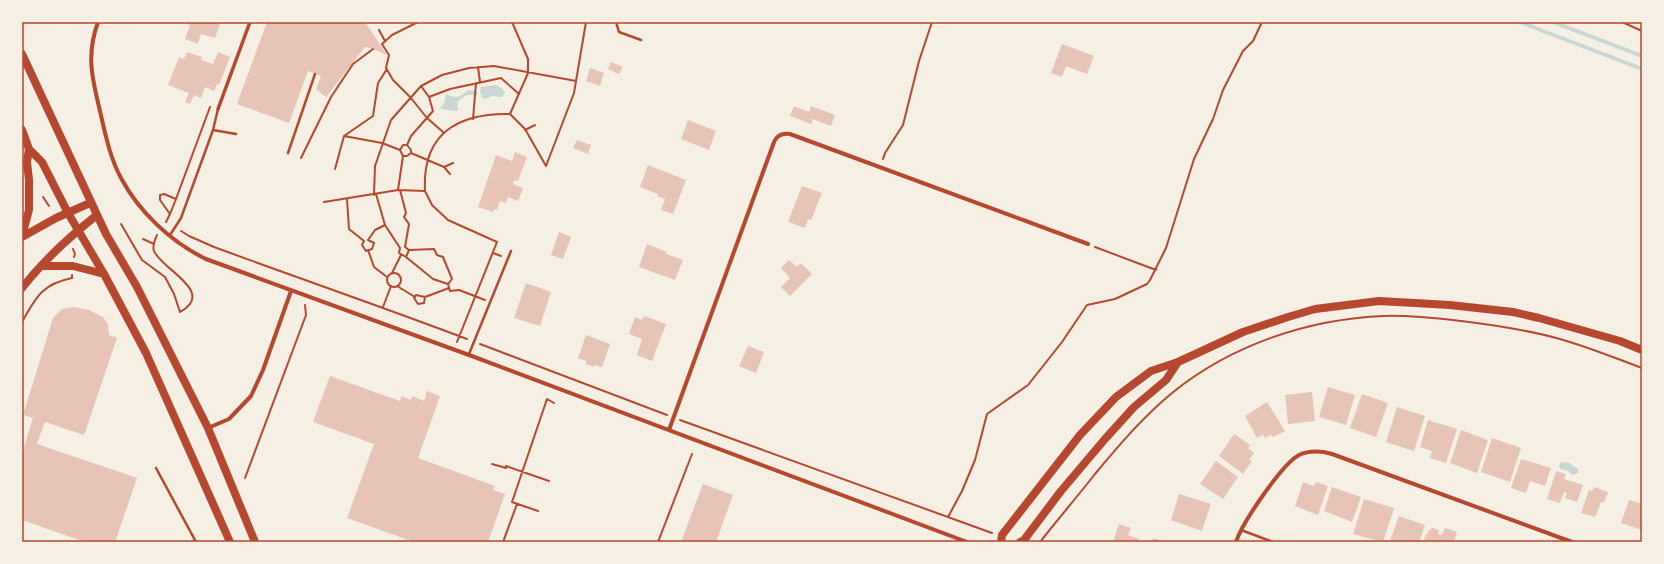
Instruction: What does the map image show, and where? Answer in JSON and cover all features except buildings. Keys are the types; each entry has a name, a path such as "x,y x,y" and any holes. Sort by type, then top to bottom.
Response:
{"main road":[{"path":"22,54 90,203 137,287 208,428 255,542"},
{"path":"22,130 29,149 42,162 68,213 104,274 146,353 230,542"},
{"path":"22,237 24,224 29,210 30,196 27,162 29,149"},
{"path":"22,237 44,224 90,203"},
{"path":"22,288 41,266 78,230 97,215"},
{"path":"41,266 73,266 104,274"},
{"path":"1001,542 1004,532 1080,435 1116,397 1151,370 1178,362 1225,339 1268,323 1315,309 1379,301 1450,305 1513,312 1566,325 1620,341 1642,350"},
{"path":"1020,542 1024,540 1105,439 1134,407 1166,380 1178,362"}],"street":[{"path":"98,22 90,58 92,78 116,166 138,204 187,249 206,259 291,291 468,355 967,542"},
{"path":"218,109 250,22"},
{"path":"669,430 774,142 776,138 781,135 790,134 1088,244"},
{"path":"208,428 229,419 251,396 263,370 291,291"},
{"path":"1236,542 1240,530 1287,464 1300,455 1316,451 1332,454 1572,542"}],"lane":[{"path":"616,22 619,32 641,40"},
{"path":"288,153 316,74"},
{"path":"170,235 181,218 213,130 218,109"},
{"path":"213,130 236,134"},
{"path":"468,355 511,251"},
{"path":"156,468 196,542"},
{"path":"1240,530 1273,542"}],"path":[{"path":"335,169 344,136 374,116 378,83 387,69 389,55 382,44 392,35 418,22"},
{"path":"510,114 528,73 528,59 512,22"},
{"path":"456,344 497,242 448,220 432,205 425,191 424,177 432,148 443,132 459,122 490,114 510,114 525,130 546,166 574,93 586,22"},
{"path":"881,168 885,153 903,124 919,61 932,22"},
{"path":"948,517 975,460 986,414 1028,385 1062,342 1087,304 1115,299 1147,284 1156,270 1170,236 1194,159 1214,119 1224,90 1243,51 1253,41 1262,22"},
{"path":"1622,22 1642,31"},
{"path":"379,30 385,41"},
{"path":"301,158 335,91 353,64 373,49"},
{"path":"425,297 424,303 418,304 414,298 415,297 397,286 391,286 387,282 388,277 392,273 401,255 399,253 400,248 385,225 375,194 375,166 391,120 421,86 442,75 469,68 494,66 576,81"},
{"path":"478,67 480,82"},
{"path":"387,69 393,80 411,98 427,118 443,132"},
{"path":"429,97 450,89 501,78 519,94"},
{"path":"473,118 476,83"},
{"path":"400,150 403,145 407,145 411,136 433,111 429,97 421,86"},
{"path":"218,109 209,107 167,221 189,236 214,247 383,308 422,324 665,414"},
{"path":"525,130 535,125"},
{"path":"344,136 382,143 400,150 403,156 399,190 406,213 404,217 409,224 405,247"},
{"path":"407,145 411,150 410,153"},
{"path":"410,153 444,166 450,174"},
{"path":"403,156 407,156 410,153"},
{"path":"444,166 453,163"},
{"path":"324,202 399,190 425,191"},
{"path":"170,214 160,200 160,195 164,194 176,199"},
{"path":"43,197 49,206"},
{"path":"347,199 349,229 364,241"},
{"path":"121,224 142,260 164,277 174,294 180,312 188,308 192,301 191,289 182,278 168,267 158,256 154,249 157,235"},
{"path":"368,240 375,230 385,225"},
{"path":"143,239 154,244"},
{"path":"364,241 368,240 374,243 372,249 368,250"},
{"path":"364,241 362,245 366,251 368,250 374,267 388,277"},
{"path":"1088,244 1156,270"},
{"path":"400,248 405,247 410,250 434,248 437,255 443,257 452,279 448,284"},
{"path":"73,249 75,254 80,250"},
{"path":"406,257 410,250"},
{"path":"401,255 406,257 433,279 448,284"},
{"path":"392,273 397,274 401,279 397,286"},
{"path":"22,322 39,294 57,281 72,278 72,275"},
{"path":"448,284 450,291 459,290 476,296"},
{"path":"383,308 391,286"},
{"path":"415,297 416,295 425,297 449,288"},
{"path":"245,478 306,315 305,306"},
{"path":"1040,542 1134,428 1152,410 1192,378 1218,362 1248,346 1276,335 1352,318 1385,316 1418,317 1488,324 1558,338 1642,368"},
{"path":"538,511 512,502 547,399 554,403"},
{"path":"681,420 989,532"},
{"path":"658,542 692,454"},
{"path":"492,464 506,468 506,466 549,481"},
{"path":"503,542 517,504"}],"shaded area":[{"path":"496,85 502,88 505,93 502,97 492,96 485,99 482,98 480,92 481,87"},
{"path":"470,90 477,91 478,95 467,95 457,102 458,110 440,109 445,101 446,94 457,97"},
{"path":"1561,462 1569,463 1578,469 1578,473 1573,475 1566,470 1560,469 1559,466"}],"waterway":[{"path":"1520,22 1642,69"},
{"path":"1553,22 1642,56"}]}
